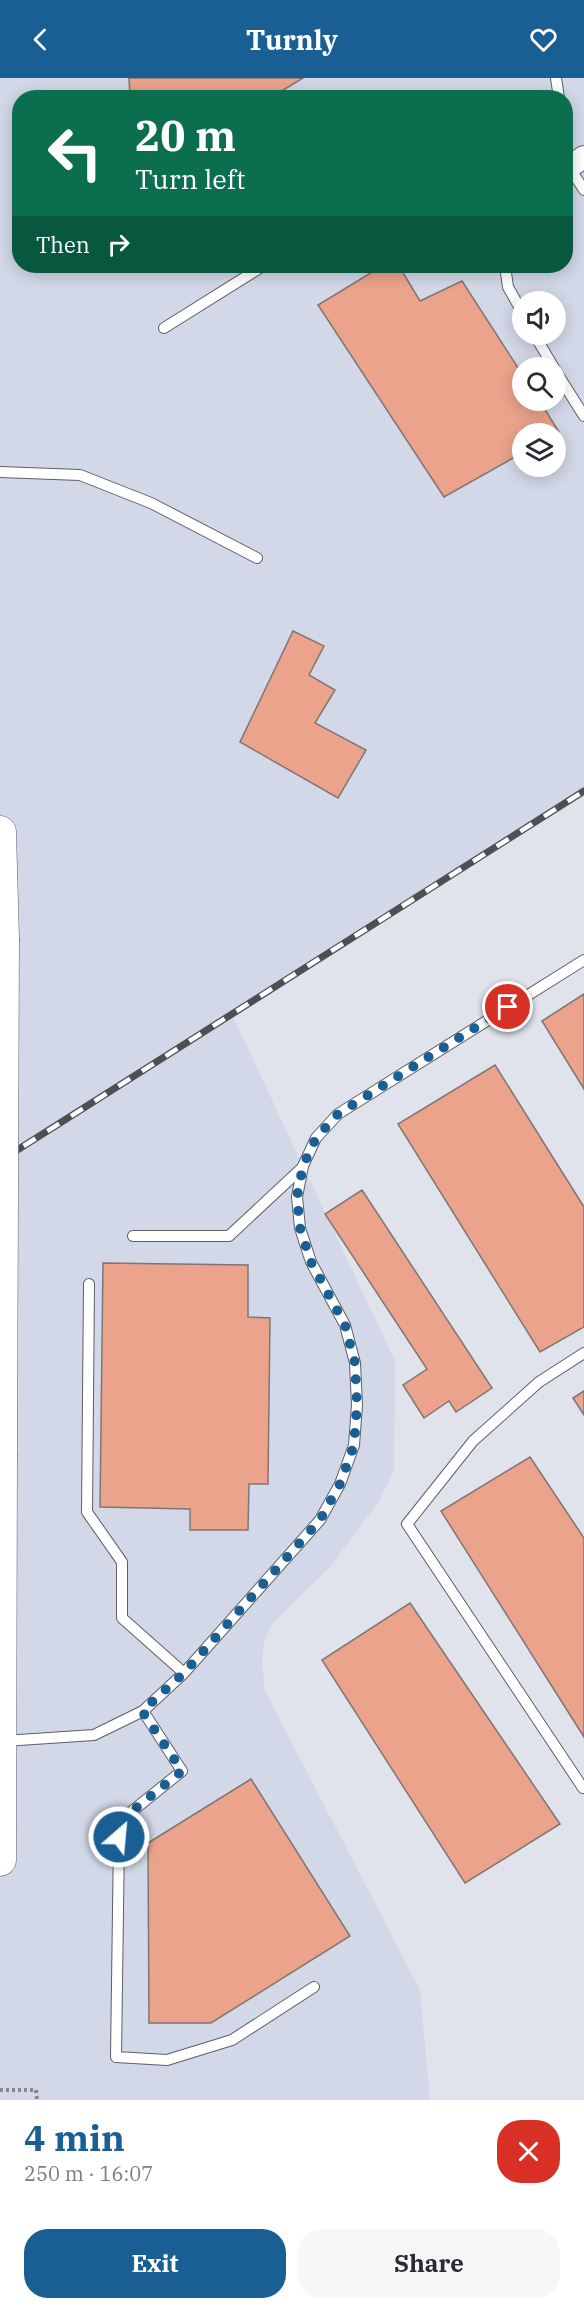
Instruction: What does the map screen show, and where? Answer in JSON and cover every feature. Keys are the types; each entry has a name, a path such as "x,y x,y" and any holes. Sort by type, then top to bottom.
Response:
{"street":[{"path":"0,832 3,939 0,1860"}],"lane":[{"path":"573,167 584,190"},
{"path":"164,328 252,273"},
{"path":"506,273 508,287 512,294"},
{"path":"566,387 584,416"},
{"path":"0,472 80,475 151,503 257,558"},
{"path":"2,1741 94,1735 142,1711 184,1673 320,1520 340,1484 354,1445 357,1405 355,1363 345,1325 311,1262 300,1228 297,1197 303,1166 316,1138 338,1114 584,960"},
{"path":"133,1236 229,1236 303,1166"},
{"path":"88,1284 87,1512 122,1562 122,1618 184,1673"},
{"path":"583,1788 407,1524 472,1441 539,1382 584,1353"},
{"path":"142,1711 182,1771 126,1816 119,1837 116,2057 167,2060 232,2040 314,1988"}],"path":[{"path":"0,2090 36,2090 37,2100"}],"shaded area":[{"path":"0,78 584,78 584,791 232,1015 395,1361 394,1471 379,1501 331,1566 273,1623 264,1642 262,1660 265,1691 420,1990 430,2100 0,2100"}],"building":[{"path":"129,78 303,78 283,90 130,90"},
{"path":"371,273 403,273 420,301 462,281 512,358 512,411 546,411 553,423 512,423 512,459 444,497 318,305"},
{"path":"293,631 324,646 309,675 335,690 315,723 366,750 338,798 240,742"},
{"path":"584,994 584,1089 542,1021"},
{"path":"495,1065 584,1207 584,1327 540,1352 398,1124"},
{"path":"362,1190 492,1388 456,1412 449,1401 424,1418 403,1385 427,1369 325,1214"},
{"path":"103,1263 248,1265 248,1317 270,1318 268,1484 249,1484 248,1530 190,1530 190,1509 100,1507"},
{"path":"584,1391 584,1415 573,1398"},
{"path":"530,1457 584,1538 584,1737 441,1511"},
{"path":"410,1603 560,1824 465,1883 322,1660"},
{"path":"251,1779 350,1936 211,2023 149,2023 148,1843"}],"railway":[{"path":"0,1161 584,791"}],"route":[{"path":"119,1837 126,1816 182,1771 142,1711 184,1673 320,1520 340,1484 354,1445 357,1405 355,1363 345,1325 311,1262 300,1228 297,1197 303,1166 316,1138 338,1114 508,1007"}]}
